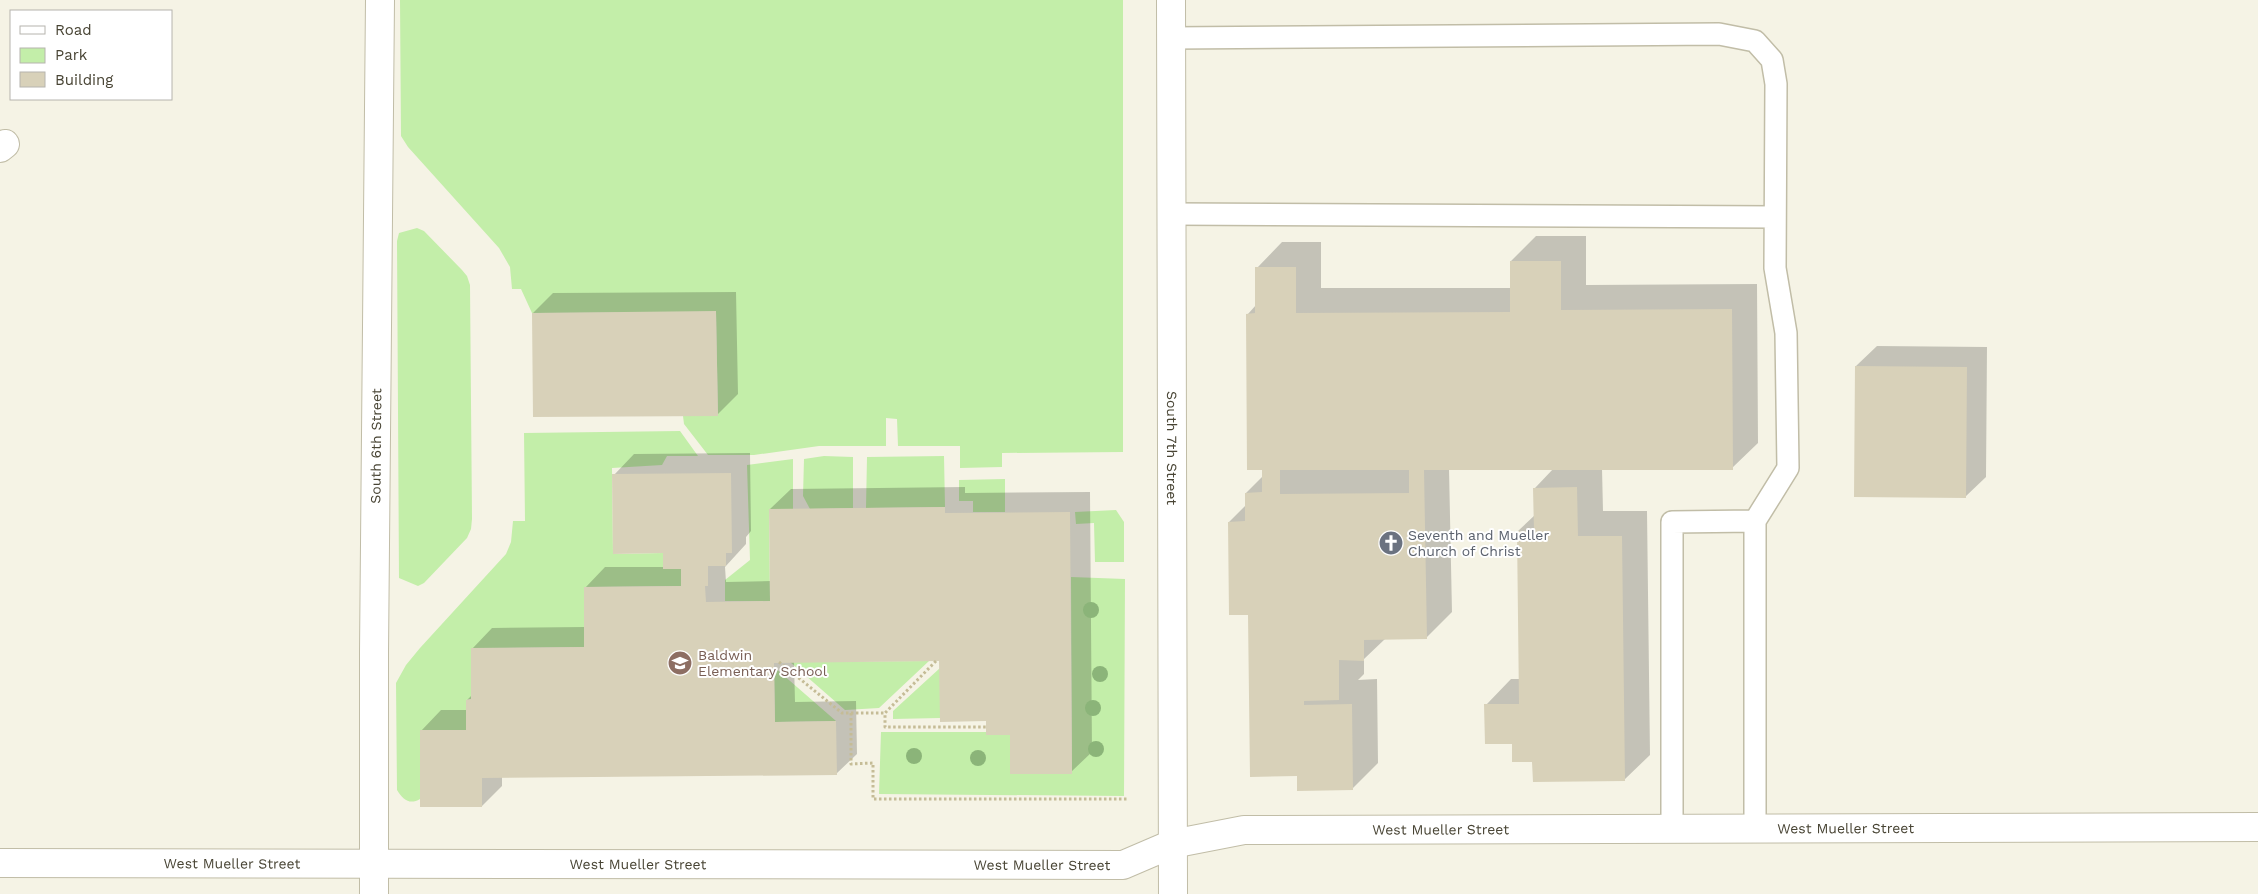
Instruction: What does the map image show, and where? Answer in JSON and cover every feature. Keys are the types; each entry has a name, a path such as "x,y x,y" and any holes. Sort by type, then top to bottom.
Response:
{"street":[{"name":"South 6th Street","path":"374,894 374,643 380,0"},
{"name":"South 7th Street","path":"1171,0 1173,214 1173,894"},
{"name":"West Mueller Street","path":"0,863 1123,865 1172,844 1244,830 2258,827"}],"lane":[{"path":"1171,38 1719,34 1755,42 1772,60 1776,84 1775,268 1786,333 1788,468 1754,521 1755,828"},
{"path":"1173,214 1775,216"},
{"path":"1672,828 1672,522 1754,521"}],"path":[{"path":"936,661 885,713 885,727 986,727"},
{"path":"780,662 842,713 885,713"},
{"path":"851,713 851,764 873,763 874,799 1128,799"}],"green space":[{"path":"400,0 1123,0 1123,452 1002,453 1002,467 960,468 960,446 898,446 897,419 886,418 886,446 819,446 754,455 708,455 684,424 683,416 718,416 716,312 532,313 521,289 512,289 510,267 499,248 408,147 401,136"},
{"path":"417,228 424,231 462,270 467,276 470,285 472,519 471,529 467,538 424,583 418,586 399,578 397,241 399,233"},
{"path":"680,431 698,456 667,456 662,465 612,468 613,554 663,553 681,569 681,586 584,587 584,647 471,648 471,699 466,700 466,730 420,730 420,799 413,802 404,799 397,790 396,683 406,665 420,648 506,554 511,542 513,521 525,521 524,433"},
{"path":"824,456 853,457 853,508 810,509 803,496 804,459"},
{"path":"944,456 945,507 866,508 867,457"},
{"path":"793,459 793,509 769,509 770,601 725,601 725,580 750,560 747,465"},
{"path":"1005,479 1005,512 973,512 973,501 959,501 959,480"},
{"path":"1116,510 1124,522 1124,562 1095,562 1094,523 1076,524 1075,512"},
{"path":"1071,577 1125,579 1124,796 879,794 881,732 986,732 987,735 1010,735 1010,774 1072,774"},
{"path":"929,661 879,708 845,710 790,662"},
{"path":"774,667 836,721 775,722"},
{"path":"940,668 940,718 893,719 893,711"}],"building":[{"path":"1510,261 1561,261 1561,310 1732,309 1733,470 1424,470 1427,639 1364,640 1364,661 1339,660 1339,700 1304,701 1304,705 1352,704 1353,790 1297,791 1297,776 1250,777 1248,615 1229,615 1228,522 1245,521 1245,493 1262,492 1262,470 1247,470 1246,314 1255,313 1255,267 1296,267 1296,313 1510,312","holes":["1280,470 1409,470 1409,493 1280,494"]},
{"path":"716,311 718,416 533,417 532,313"},
{"path":"1855,366 1967,367 1966,498 1854,497"},
{"path":"731,473 732,553 726,553 726,566 708,566 708,586 705,586 706,602 770,601 769,509 945,507 945,513 1070,512 1072,774 1010,774 1010,735 986,735 986,721 940,722 939,661 774,663 775,722 836,721 837,775 482,778 482,807 420,807 420,730 466,730 466,700 471,699 471,648 584,647 584,587 681,586 681,569 663,569 663,553 613,554 612,474"},
{"path":"1577,487 1578,536 1622,536 1625,781 1533,782 1532,762 1512,762 1512,744 1485,744 1484,704 1519,704 1517,531 1534,531 1533,488"}],"place":[{"name":"Seventh and Mueller Church of Christ","path":"1391,543"},
{"name":"Baldwin Elementary School","path":"680,663"}]}
